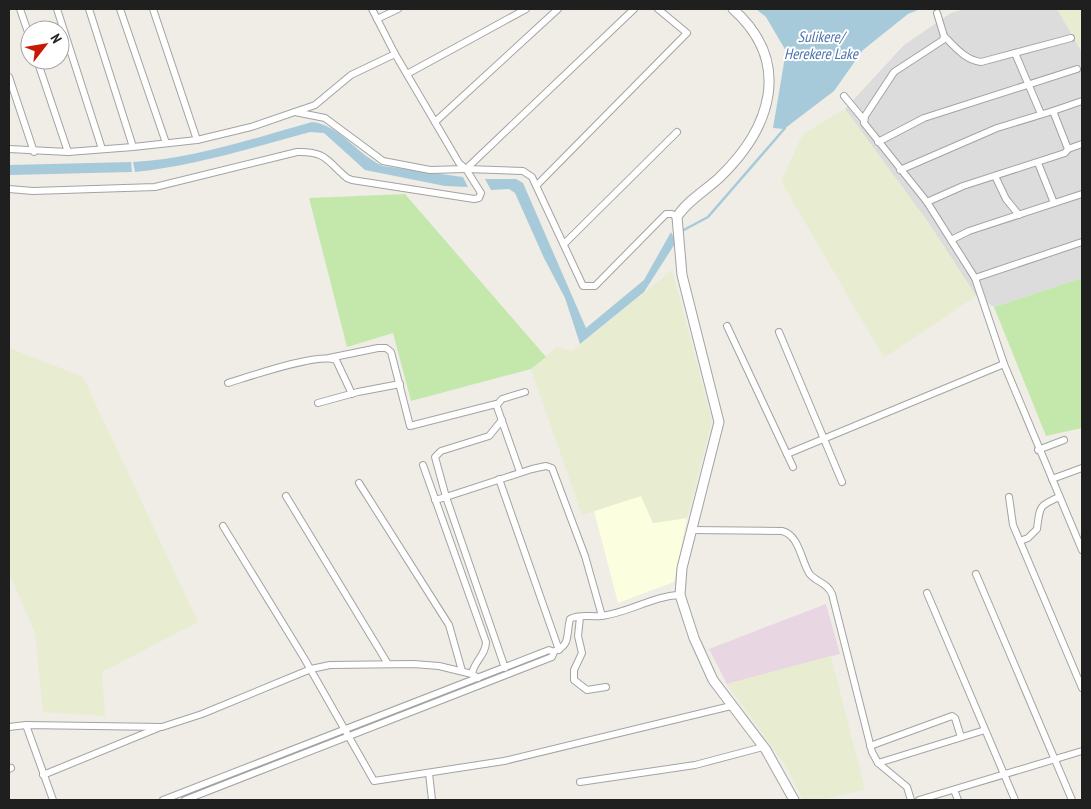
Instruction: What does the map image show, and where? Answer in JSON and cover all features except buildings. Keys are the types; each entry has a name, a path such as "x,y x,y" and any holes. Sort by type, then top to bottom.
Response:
{"street":[{"path":"57,9 102,149"},
{"path":"88,9 133,147"},
{"path":"120,9 166,143"},
{"path":"153,9 197,140"},
{"path":"9,189 154,187 297,152 308,152 322,154 347,178 352,180 474,199 479,198 481,193 466,169 455,156 394,54 372,9"},
{"path":"377,19 398,9"},
{"path":"406,74 526,9"},
{"path":"435,122 558,9"},
{"path":"466,169 634,9"},
{"path":"537,185 687,33 658,9"},
{"path":"677,222 746,148 758,129 768,98 769,68 764,50 752,31 733,9"},
{"path":"936,13 944,36 960,52 975,62 1071,38"},
{"path":"864,120 894,72 943,40 944,36"},
{"path":"1015,53 1040,114"},
{"path":"9,150 68,152 133,147 197,140 251,127 315,105 350,75 394,54"},
{"path":"878,142 924,118 1077,69"},
{"path":"40,70 68,152"},
{"path":"9,77 34,152"},
{"path":"844,96 864,120 865,126 927,202 975,278 1004,364 1038,450 1082,550"},
{"path":"900,170 996,128 1082,101"},
{"path":"1053,111 1068,149"},
{"path":"295,112 325,118 383,161 430,170 523,171 532,177 537,185 581,283 586,287 592,288 666,214 672,214 677,222 681,242 679,256 682,274 719,422 682,568 680,595 694,638 713,680 763,747 794,800"},
{"path":"564,244 677,132"},
{"path":"927,202 963,186 1065,153 1068,149 1082,144"},
{"path":"1038,163 1054,203"},
{"path":"995,176 1006,199 1019,215"},
{"path":"951,240 968,231 1082,194"},
{"path":"975,278 1082,242"},
{"path":"727,326 793,467"},
{"path":"779,332 842,482"},
{"path":"228,383 288,366 386,348 391,352 410,426 494,403 497,405"},
{"path":"329,358 336,360 352,394"},
{"path":"787,454 1004,364"},
{"path":"318,403 400,384"},
{"path":"497,405 502,399 525,392"},
{"path":"497,405 520,472"},
{"path":"502,420 489,436 441,451 435,457 446,497 505,668"},
{"path":"1038,450 1064,440"},
{"path":"423,465 486,642 486,648 474,664 475,676"},
{"path":"435,500 520,472 546,466 554,471 585,556 602,616"},
{"path":"1052,479 1082,468"},
{"path":"499,480 557,651"},
{"path":"360,483 449,625 462,671"},
{"path":"286,496 388,664"},
{"path":"1009,497 1013,525 1082,688"},
{"path":"1020,541 1034,534 1037,529 1038,510 1043,505 1060,497"},
{"path":"222,526 311,669 374,781 504,761 731,706"},
{"path":"692,530 782,531 790,535 809,573 827,585 832,594 870,746 878,763 907,787 911,800"},
{"path":"976,574 1072,800"},
{"path":"927,593 1014,800"},
{"path":"185,800 552,657 568,642 570,620 580,617 602,616 665,595 680,595"},
{"path":"580,617 578,636 582,653 574,670 574,680 587,690 606,687"},
{"path":"163,800 345,730 475,676 505,668 549,650 557,651"},
{"path":"43,775 162,727 202,714 311,669 330,665 388,664 439,666 475,676"},
{"path":"870,746 952,716 955,718 961,737"},
{"path":"9,727 26,725 162,727"},
{"path":"26,725 53,800"},
{"path":"878,763 985,730"},
{"path":"580,782 694,765 763,747"},
{"path":"919,800 1082,751"},
{"path":"429,773 432,800"},
{"path":"954,790 958,800"}],"shaded area":[{"path":"964,9 1057,9 1082,52 1082,278 994,307 976,296 930,225 845,109 904,45 951,13"},
{"path":"1057,9 1082,9 1082,52 1080,46"},
{"path":"845,109 930,225 976,296 884,358 781,181 803,134"},
{"path":"672,270 712,421 687,518 653,523 641,496 582,515 531,369 557,347 572,351"},
{"path":"9,348 83,377 198,622 102,672 105,716 43,712 35,633 9,572"},
{"path":"641,495 653,523 687,518 674,582 618,603 594,511"},
{"path":"826,604 840,654 727,684 709,649"},
{"path":"831,656 865,790 820,800 803,800 787,768 727,684"}],"green space":[{"path":"405,194 546,357 531,369 411,401 393,333 347,347 309,198"},
{"path":"1082,278 1082,428 1046,436 994,307"}],"water":[{"name":"Sulikere/ Herekere Lake","path":"756,9 920,9 908,14 863,50 834,91 784,129 773,128 786,51 766,17"},
{"path":"312,122 322,124 340,134 365,155 383,166 463,177 468,187 445,186 365,170 324,133 310,132 201,161 135,172 133,162 179,157 246,141"},
{"path":"131,162 132,172 9,175 9,165"},
{"path":"485,179 516,179 523,183 586,328 644,280 671,232 676,242 644,292 580,344 565,298 544,258 515,193 509,189 491,190"}],"waterway":[{"path":"680,232 708,217 785,128"}]}
